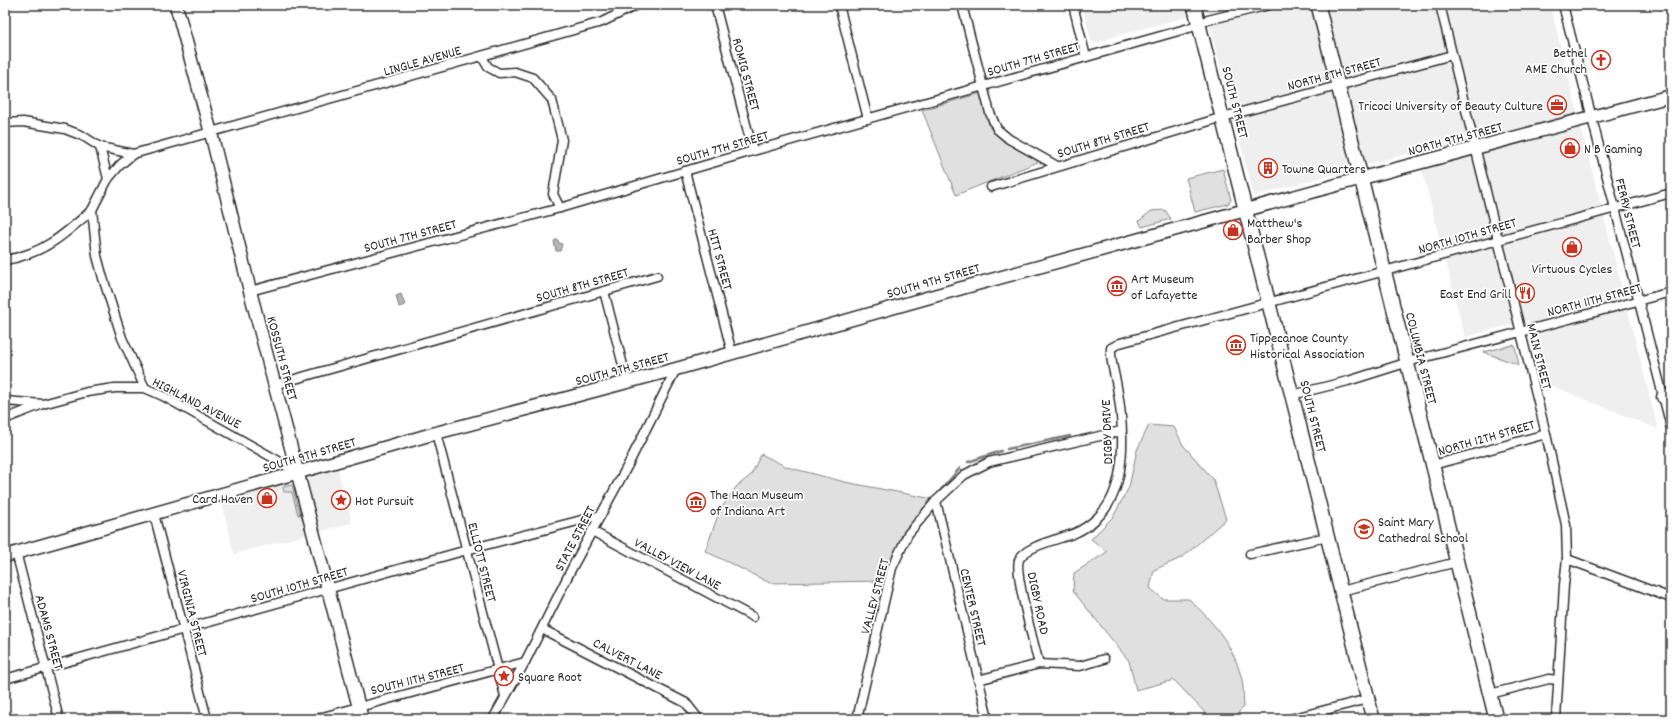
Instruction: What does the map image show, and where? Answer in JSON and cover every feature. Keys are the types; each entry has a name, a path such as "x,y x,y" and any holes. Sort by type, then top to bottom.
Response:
{"main road":[{"name":"SOUTH STREET","path":"1194,5 1373,719"},
{"name":"COLUMBIA STREET","path":"1318,5 1496,719"}],"street":[{"name":"KOSSUTH STREET","path":"176,5 211,133 274,385 362,719"},
{"name":"LINGLE AVENUE","path":"133,154 602,22 637,5"},
{"name":"ROMIG STREET","path":"715,5 753,151"},
{"path":"839,5 868,119"},
{"path":"962,5 990,113 997,129 1008,139 1058,166"},
{"path":"1072,5 1086,57"},
{"name":"SOUTH 7TH STREET","path":"250,291 560,208 753,151 1269,5"},
{"name":"MAIN STREET","path":"1440,5 1499,240 1520,332 1546,434 1566,525 1567,559 1564,585 1556,719"},
{"name":"FERRY STREET","path":"1563,5 1638,300 1667,396 1671,427"},
{"name":"NORTH 8TH STREET","path":"1223,117 1452,55"},
{"path":"482,57 488,67 499,73 515,72 533,78 552,100 562,140 553,194 560,208"},
{"name":"NORTH 9TH STREET","path":"1246,210 1671,96"},
{"name":"SOUTH 8TH STREET","path":"991,187 1223,117"},
{"path":"5,123 24,122 65,129 83,136 100,147 133,154"},
{"path":"100,147 108,179"},
{"path":"5,260 30,254 52,244 92,210 108,179 120,165 133,154"},
{"name":"HITT STREET","path":"685,171 732,353"},
{"name":"NORTH 10TH STREET","path":"1269,301 1671,193"},
{"path":"92,210 97,256 102,278 122,338 145,388"},
{"name":"SOUTH 9TH STREET","path":"11,554 436,433 627,382 1246,210"},
{"name":"SOUTH 8TH STREET","path":"274,385 656,276"},
{"path":"604,291 627,382"},
{"name":"NORTH 11TH STREET","path":"1292,395 1671,292"},
{"name":"DIGBY DRIVE","path":"1103,511 1113,496 1121,464 1121,431 1117,388 1110,356 1111,348 1120,343 1269,301"},
{"name":"STATE STREET","path":"493,719 525,662 676,368"},
{"name":"HIGHLAND AVENUE","path":"5,401 44,404 88,392 115,388 145,388 163,396 270,456 297,473"},
{"path":"5,419 44,404"},
{"name":"VALLEY STREET","path":"857,719 892,568 908,534 936,501 964,475 989,462 1121,431"},
{"name":"ELLIOTT STREET","path":"436,433 505,696"},
{"name":"NORTH 12TH STREET","path":"1433,466 1546,434"},
{"name":"CENTER STREET","path":"936,501 988,719"},
{"name":"DIGBY ROAD","path":"1039,664 1018,571 1018,561 1022,555 1029,550 1075,533 1086,527 1103,511"},
{"name":"VIRGINIA STREET","path":"154,514 207,719"},
{"name":"SOUTH 10TH STREET","path":"5,679 467,550 600,515"},
{"name":"VALLEY VIEW LANE","path":"592,531 753,617"},
{"path":"1250,554 1328,537"},
{"name":"ADAMS STREET","path":"11,554 46,668 59,719"},
{"path":"1567,559 1671,598"},
{"path":"1341,591 1457,562"},
{"name":"CALVERT LANE","path":"542,629 686,703 697,717"},
{"path":"978,680 1039,664 1080,666 1104,659"},
{"name":"SOUTH 11TH STREET","path":"315,719 525,662"},
{"path":"1490,694 1549,679 1558,680"},
{"path":"1290,719 1368,699"}],"shaded area":[{"path":"1082,5 1550,5 1658,429 1545,383 1529,320 1465,337 1417,151 1254,196 1205,8 1183,18 1119,35 1095,44 1091,40"},
{"path":"981,93 990,128 1004,142 1027,153 1038,162 956,195 922,110"},
{"path":"1223,169 1231,200 1228,204 1195,212 1186,178"},
{"path":"1165,210 1171,219 1142,227 1139,221 1151,211"},
{"path":"555,240 558,240 559,243 562,244 560,251 556,251"},
{"path":"401,294 405,305 399,307 396,296"},
{"path":"1513,345 1515,346 1519,365 1483,352"},
{"path":"5,405 14,405 15,408 13,411 5,414"},
{"path":"1149,425 1174,427 1183,445 1213,479 1226,519 1183,557 1154,570 1150,588 1163,599 1189,599 1214,625 1227,643 1237,664 1243,687 1244,707 1232,719 1210,718 1174,680 1136,690 1129,661 1073,591 1074,573 1107,552 1091,539 1113,517 1129,487 1137,450"},
{"path":"761,454 787,467 845,482 933,499 885,581 770,583 705,551 720,510 736,487 751,475"},
{"path":"336,462 352,523 234,554 220,495"},
{"path":"292,485 300,515 298,515 292,492 284,492 283,487"},
{"path":"525,662 505,696 499,670"}],"waterway":[{"path":"1007,449 1070,436"},
{"path":"968,462 1001,451"},
{"path":"939,492 960,468"}],"place":[{"name":"Bethel AME Church","path":"1601,60"},
{"name":"Tricoci University of Beauty Culture","path":"1557,105"},
{"name":"N B Gaming","path":"1570,148"},
{"name":"Towne Quarters","path":"1268,168"},
{"name":"Matthew's Barber Shop","path":"1233,230"},
{"name":"Virtuous Cycles","path":"1572,247"},
{"name":"Art Museum of Lafayette","path":"1117,286"},
{"name":"East End Grill","path":"1525,293"},
{"name":"Tippecanoe County Historical Association","path":"1236,345"},
{"name":"Card Haven","path":"267,498"},
{"name":"Hot Pursuit","path":"341,500"},
{"name":"The Haan Museum of Indiana Art","path":"696,502"},
{"name":"Saint Mary Cathedral School","path":"1364,529"},
{"name":"Square Root","path":"504,676"}]}
